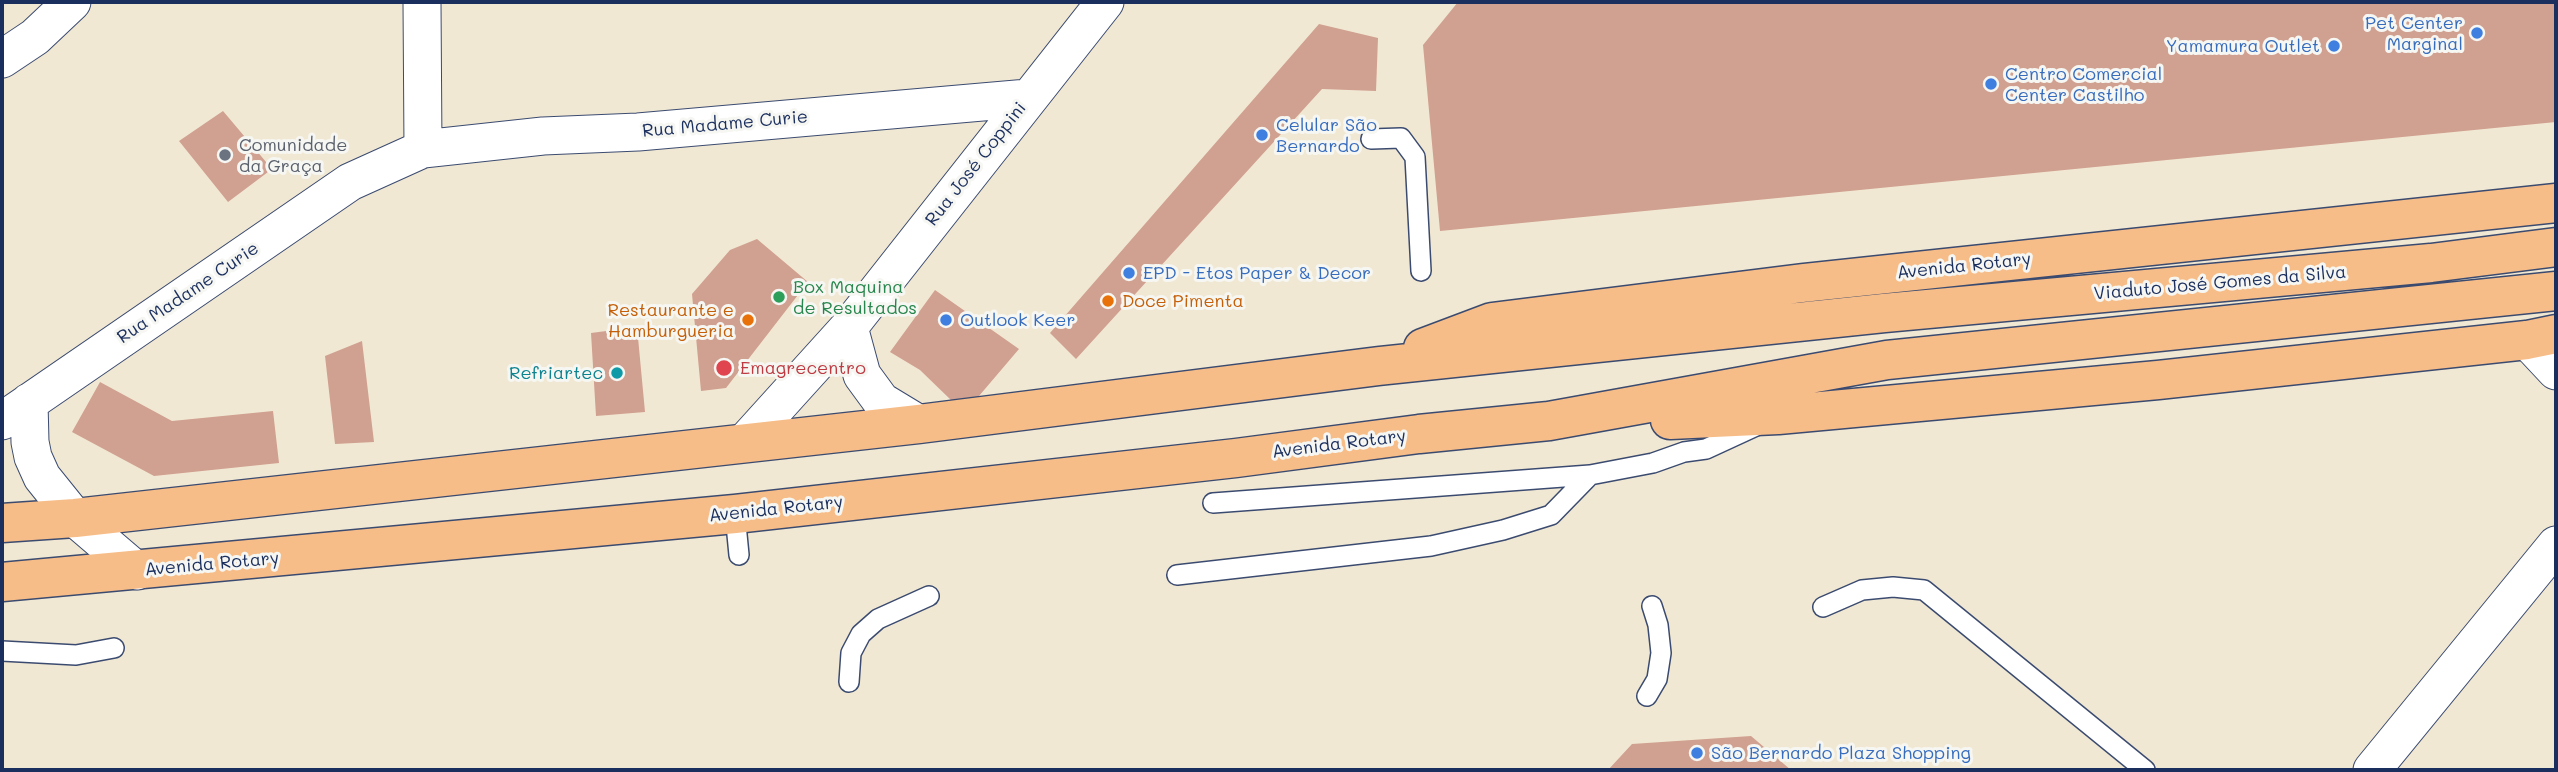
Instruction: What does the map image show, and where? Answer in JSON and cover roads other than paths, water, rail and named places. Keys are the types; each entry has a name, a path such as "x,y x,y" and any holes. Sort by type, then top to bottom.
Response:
{"main road":[{"name":"Avenida Rotary","path":"1379,366 1492,322 1803,284 2556,203"},
{"name":"Viaduto José Gomes da Silva","path":"1884,313 2431,263 2556,247"},
{"name":"Avenida Rotary","path":"2,582 735,513 1223,459 1419,434 1549,421 1887,360 2556,291"},
{"name":"Avenida Rotary","path":"2,523 75,518 919,424 1379,366 1884,313"},
{"name":"Avenida Rotary","path":"1549,421 1624,422 1778,415 2158,380 2541,337"}],"street":[{"path":"2,59 35,37 72,2"},
{"path":"422,2 423,149"},
{"name":"Rua José Coppini","path":"746,442 849,327 1105,2"},
{"name":"Rua Madame Curie","path":"138,571 75,518 42,477 15,411 350,182 423,149 543,136 638,132 1028,98"},
{"path":"849,327 863,376 881,401 919,424"},
{"path":"2541,337 2556,371"},
{"path":"2372,770 2556,545"}],"lane":[{"path":"1371,139 1401,138 1415,157 1422,271"},
{"path":"1213,503 1590,475 1706,449 1778,415"},
{"path":"1177,575 1432,546 1503,530 1551,515 1590,475"},
{"path":"735,513 739,555"},
{"path":"1823,607 1862,590 1893,587 1924,590 2145,770"},
{"path":"849,682 851,653 861,634 878,619 929,596"},
{"path":"1647,696 1657,679 1661,653 1658,625 1652,606"},
{"path":"2,651 76,654 114,648"}],"place":[{"name":"Pet Center Marginal","path":"2477,33"},
{"name":"Yamamura Outlet","path":"2334,46"},
{"name":"Centro Comercial Center Castilho","path":"1991,84"},
{"name":"Celular São Bernardo","path":"1262,135"},
{"name":"Comunidade da Graça","path":"225,155"},
{"name":"EPD - Etos Paper & Decor","path":"1129,273"},
{"name":"Box Maquina de Resultados","path":"779,297"},
{"name":"Doce Pimenta","path":"1108,301"},
{"name":"Restaurante e Hamburgueria","path":"748,320"},
{"name":"Outlook Keer","path":"946,320"},
{"name":"Emagrecentro","path":"724,368"},
{"name":"Refriartec","path":"617,373"},
{"name":"São Bernardo Plaza Shopping","path":"1697,753"}]}
